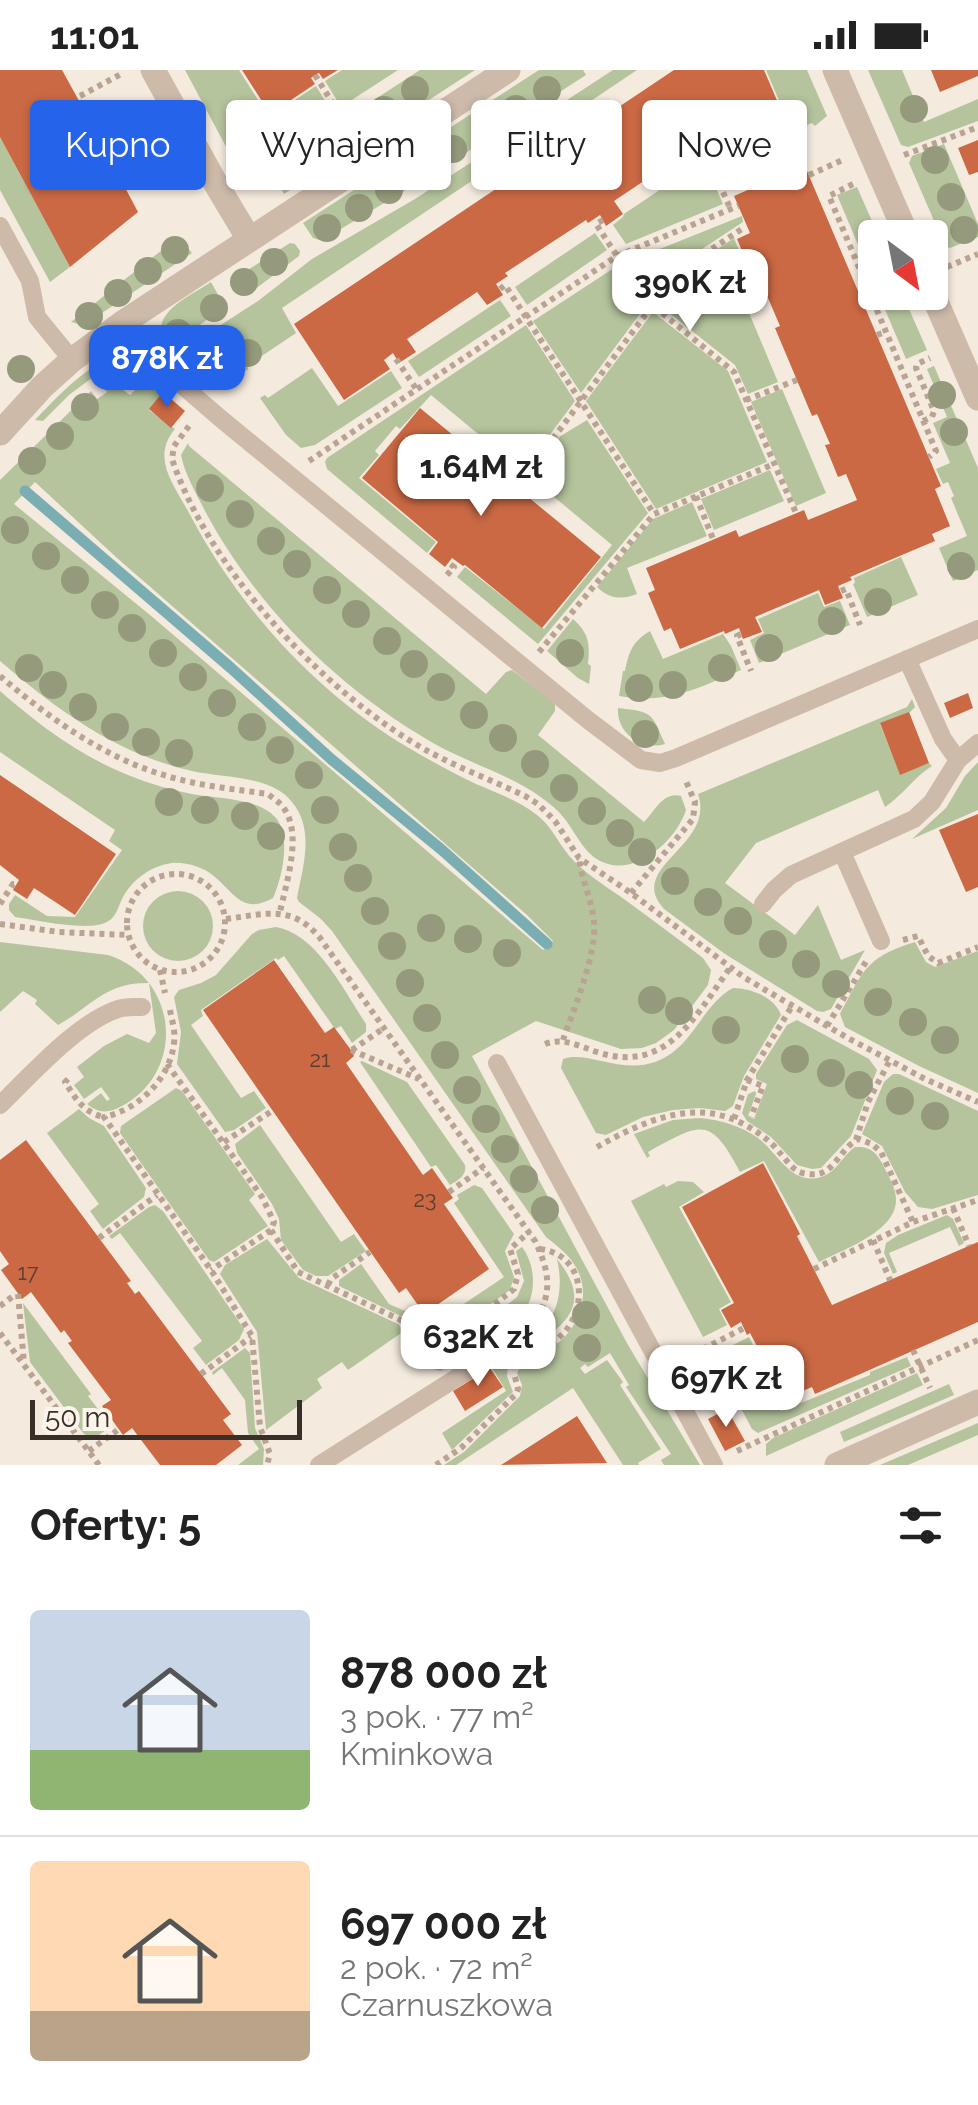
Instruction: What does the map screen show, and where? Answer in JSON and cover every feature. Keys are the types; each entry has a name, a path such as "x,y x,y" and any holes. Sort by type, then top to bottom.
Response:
{"street":[{"path":"153,70 249,239"},
{"path":"0,432 72,360 121,324 508,70"},
{"path":"834,70 900,220"},
{"path":"940,310 978,398"},
{"path":"837,1465 978,1402"}],"lane":[{"path":"0,226 30,281 37,317 72,360"},
{"path":"121,324 147,355 234,430 641,760 660,763 676,758 978,629"},
{"path":"907,659 943,739 958,760"},
{"path":"763,904 791,875 914,819 932,802 958,760 978,743"},
{"path":"842,852 885,945"},
{"path":"0,1105 70,1039 108,1013 123,1007 142,1007"},
{"path":"497,1063 714,1464"},
{"path":"318,1465 516,1340"}],"path":[{"path":"80,96 126,72"},
{"path":"315,75 331,100"},
{"path":"899,157 978,126"},
{"path":"809,175 850,157"},
{"path":"860,181 829,196 936,451 929,457"},
{"path":"308,462 617,256 734,208 725,190"},
{"path":"603,220 596,224 640,292 734,372 796,513"},
{"path":"516,487 678,271 742,229"},
{"path":"948,267 978,254"},
{"path":"500,290 506,285 654,514"},
{"path":"877,335 886,332"},
{"path":"923,421 932,417 934,411 916,368 936,356"},
{"path":"396,358 417,390"},
{"path":"746,400 797,380"},
{"path":"196,417 172,450 174,467 230,569 272,623 346,694 408,740 538,804 579,858 594,927 592,949 563,1040"},
{"path":"538,653 654,514 774,464"},
{"path":"696,496 713,539"},
{"path":"841,591 846,590 860,625"},
{"path":"741,634 737,636 752,671"},
{"path":"0,676 76,734 125,760 172,778 268,794 280,804 293,829 280,912"},
{"path":"631,893 692,820 694,802 683,775"},
{"path":"579,858 730,968 792,1006 890,1060 978,1102"},
{"path":"169,874 185,874 200,880 222,903 226,919 218,950 192,970 160,970 135,950 128,935 131,903 153,880 169,874"},
{"path":"0,904 13,884 17,884"},
{"path":"226,919 280,912 313,930 529,1232 548,1274 548,1295 531,1326 516,1340"},
{"path":"0,924 128,935"},
{"path":"827,1026 864,963 885,945 916,935 928,956 938,963 978,947"},
{"path":"544,1044 563,1040 620,1058 653,1052 677,1038 730,968"},
{"path":"104,1117 121,1112 148,1094 168,1064 174,1027 160,970"},
{"path":"734,1119 747,1080 792,1006"},
{"path":"384,1028 350,1050 420,1080"},
{"path":"56,1052 74,1073 64,1082 88,1111 104,1117 252,1336 260,1427 270,1454 268,1465"},
{"path":"856,1140 868,1102 890,1060"},
{"path":"168,1064 267,1206 274,1222 270,1230 211,1270"},
{"path":"747,1080 763,1086 751,1117"},
{"path":"224,1142 272,1110"},
{"path":"596,1146 671,1115 701,1113 734,1119 768,1140 793,1168 804,1173 824,1172 856,1140 872,1144 881,1152 912,1222"},
{"path":"449,1192 484,1168"},
{"path":"99,1238 158,1194"},
{"path":"814,1269 912,1222 978,1200"},
{"path":"953,1208 970,1246"},
{"path":"270,1230 298,1272 403,1321 425,1352 434,1352 514,1289 518,1274 510,1249 529,1232"},
{"path":"874,1240 890,1280"},
{"path":"328,1284 370,1252"},
{"path":"0,1306 18,1294 24,1364"},
{"path":"703,1350 744,1328"},
{"path":"0,1334 99,1465"},
{"path":"201,1374 252,1336"},
{"path":"714,1464 752,1442 978,1340"},
{"path":"913,1350 930,1388"},
{"path":"89,1452 119,1429"}],"green space":[{"path":"185,70 239,70 258,100 226,100 226,147 206,109 206,100 201,100"},
{"path":"342,70 398,70 352,100 337,100 325,81"},
{"path":"420,70 475,70 429,100 374,100"},
{"path":"539,70 583,70 586,75 547,100 493,100"},
{"path":"613,70 637,70 592,100 567,100"},
{"path":"766,70 807,70 827,116 815,126 807,125 807,100 779,100"},
{"path":"868,70 902,70 924,122 978,99 978,121 908,147 901,145"},
{"path":"316,86 325,100 295,100"},
{"path":"471,114 471,150 451,163 451,127"},
{"path":"0,137 70,267 50,282 0,190"},
{"path":"944,144 978,224 978,237 948,247 948,220 934,220 909,163 912,156"},
{"path":"471,163 471,181 282,308 296,333 247,366 243,373 213,330 312,259 429,190 451,190 451,176"},
{"path":"857,187 872,220 858,220 858,245 837,195"},
{"path":"354,190 406,190 324,239 313,238 303,223"},
{"path":"660,190 717,190 723,204 626,244 613,225"},
{"path":"742,216 743,222 643,288 625,263"},
{"path":"595,233 607,250 527,305 515,287"},
{"path":"734,238 747,270 734,277 778,382 748,394 735,365 658,304 682,273"},
{"path":"178,242 192,253 90,321 71,322 162,250"},
{"path":"290,243 300,251 299,256 250,293 239,295 232,284 235,278"},
{"path":"617,266 645,307 581,393 533,321"},
{"path":"211,282 222,302 220,311 166,348 161,336 165,316"},
{"path":"500,300 511,316 419,377 408,361"},
{"path":"885,310 909,310 927,350 906,359"},
{"path":"653,312 728,371 767,462 656,509 586,401"},
{"path":"526,325 575,401 523,471 431,395 400,429 396,426 359,478 436,542 427,553 327,469 325,462"},
{"path":"111,357 129,359 141,369 127,376 97,374 43,421 35,420 80,377"},
{"path":"934,366 978,468 978,570 953,581 939,548 967,536 948,482 943,484 936,469 950,463 933,423 947,417 927,369"},
{"path":"312,368 338,406 391,371 402,388 315,445 301,448 286,435 260,398 268,398"},
{"path":"149,376 165,391 149,410 175,429 165,450 171,481 231,581 255,614 311,674 409,748 537,815 580,867 703,958 711,970 708,985 674,1030 656,1043 621,1049 536,1021 472,1056 628,1345 700,1465 664,1465 661,1460 671,1454 626,1387 629,1385 610,1353 580,1368 585,1374 607,1360 623,1382 620,1385 661,1449 639,1465 623,1465 573,1388 456,1465 444,1465 464,1452 520,1396 520,1368 571,1330 583,1298 583,1286 574,1264 546,1237 332,931 299,902 305,836 292,802 283,793 259,782 192,771 113,742 66,713 0,661 0,480 91,391 97,399 107,392 103,385 118,386 130,395","holes":["35,482 527,915 553,941 543,950 14,504"]},
{"path":"782,389 826,493 796,506 751,402"},
{"path":"587,420 648,513 538,644 457,577 465,567 544,629 612,545 530,477 559,437"},
{"path":"188,443 486,694 512,670 555,703 555,711 538,735 644,822 664,799 681,796 686,810 667,841 635,862 603,862 589,853 562,815 542,798 433,743 333,671 275,613 226,547 188,477 181,455"},
{"path":"770,470 784,501 714,530 701,499"},
{"path":"692,502 707,536 627,568 637,594 616,597 597,587 653,519"},
{"path":"901,557 918,595 867,617 854,578"},
{"path":"818,593 824,607 840,601 850,625 759,663 750,640 764,633 758,619"},
{"path":"573,619 587,639 589,684 547,651"},
{"path":"650,631 663,659 723,634 741,670 696,689 667,696 619,696 630,652"},
{"path":"0,691 61,739 110,767 165,788 246,802 267,810 280,825 284,845 273,898 263,903 246,903 206,870 172,863 137,879 107,922 75,926 15,917 9,904 15,895 47,916 75,917 122,850 109,841 115,830 0,752"},
{"path":"912,699 915,707 909,713 880,724 900,774 929,763 932,766 885,807 878,790 756,843 725,883 795,935 818,905 841,960 865,950 831,1009 817,1011 725,954 664,909 655,894 655,880 695,828 700,812 698,794 907,707"},
{"path":"618,708 649,716 665,744 648,745 632,738 621,725"},
{"path":"978,762 978,810 912,839 946,808"},
{"path":"178,891 192,893 203,901 211,912 211,940 203,951 192,959 178,961 164,959 153,951 145,940 143,926 145,912 153,901 164,893"},
{"path":"276,927 291,932 317,952 366,1024 366,1032 352,1043 341,1026 335,1029 284,956 201,1010 203,1016 191,1025 241,1098 254,1091 266,1108 225,1132 177,1064 181,1032 174,997 179,990 216,975 252,934"},
{"path":"0,942 108,955 131,966 149,983 110,991 58,1025 35,1004 37,1000 23,991 0,1012"},
{"path":"915,942 926,962 935,967 978,951 978,1093 845,1027 840,1014 868,968 886,954"},
{"path":"149,983 166,1026 165,1049 157,1071 143,1090 122,1106 96,1110 87,1104 101,1093 107,1101 110,1099 101,1087 84,1099 74,1085 84,1077 77,1067 127,1034 149,1043 156,1033"},
{"path":"733,988 761,995 781,1015 744,1076 733,1106 725,1111 673,1110 643,1117 606,1135 596,1133 561,1068 563,1059 582,1057 629,1065 655,1062 679,1047 722,995"},
{"path":"797,1020 869,1059 877,1070 851,1136 821,1168 797,1165 742,1113 748,1094 755,1091 748,1116 754,1119 767,1084 756,1079 756,1074 787,1025"},
{"path":"362,1061 407,1082 465,1165 459,1179 450,1185 436,1165 431,1167"},
{"path":"893,1074 978,1111 978,1195 932,1209 918,1207 905,1192 882,1146 862,1134 884,1082"},
{"path":"176,1088 182,1091 255,1194 249,1200 268,1226 214,1262 120,1133 121,1126"},
{"path":"79,1109 104,1126 146,1188 144,1197 103,1229 90,1211 99,1204 47,1133"},
{"path":"700,1118 730,1124 751,1134 793,1173 810,1179 831,1171 855,1147 870,1150 880,1159 894,1187 894,1210 879,1230 819,1262 764,1161 740,1172 720,1141 703,1130 666,1142 648,1152 647,1158 634,1134 673,1120"},
{"path":"260,1125 341,1242 354,1234 366,1251 328,1276 303,1270 281,1240 279,1219 272,1204 237,1153 235,1144"},
{"path":"678,1181 693,1182 704,1192 679,1207 731,1302 719,1309 727,1325 703,1337 631,1201"},
{"path":"474,1185 482,1188 514,1234 505,1251 514,1277 510,1290 428,1347 407,1319 339,1286 339,1280 361,1264 389,1304 421,1318 428,1328 504,1277 454,1203 459,1199 457,1195"},
{"path":"155,1205 163,1211 244,1329 239,1340 206,1365 193,1348 202,1341 120,1233 112,1239 109,1236"},
{"path":"947,1215 953,1219 964,1243 959,1246 950,1227 889,1253 897,1272 893,1274 884,1253 886,1243"},
{"path":"267,1239 299,1278 398,1324 404,1331 348,1370 342,1362 317,1379 322,1388 266,1430 257,1332 220,1274 225,1265"},
{"path":"522,1247 533,1275 531,1295 523,1314 499,1335 441,1371 432,1369 428,1365 517,1297 524,1281 516,1251"},
{"path":"557,1259 570,1279 572,1310 552,1333 508,1365 513,1392 452,1450 442,1433 506,1391 493,1369 536,1337 554,1312 560,1279"},
{"path":"23,1303 111,1426 101,1433 92,1437 84,1434 30,1362"},
{"path":"749,1337 760,1359 755,1362 781,1411 907,1357 911,1366 758,1433 752,1429 713,1355"},
{"path":"245,1348 250,1353 255,1428 264,1449 263,1465 238,1465 259,1449 248,1433 245,1400 222,1368 213,1375 212,1372"},
{"path":"917,1373 923,1385 766,1456 766,1444 773,1438"},
{"path":"949,1384 954,1395 844,1442 840,1432"},
{"path":"978,1423 978,1435 908,1465 880,1465"}],"building":[{"path":"0,70 62,70 79,100 30,100 30,190 126,190 138,212 70,267 0,137"},
{"path":"242,70 338,70 323,79 319,73 315,75 311,78 315,84 291,100 261,100"},
{"path":"674,70 764,70 777,100 642,100 642,182 614,201 623,214 606,226 600,215 588,223 586,220 505,273 508,276 496,284 503,295 487,305 477,292 407,339 416,352 399,363 393,353 384,360 390,369 344,400 294,324 494,190 622,190 622,105"},
{"path":"931,70 978,70 978,76 940,92"},
{"path":"978,140 978,172 969,175 958,148"},
{"path":"807,171 858,291 858,310 866,310 941,486 935,489 950,526 932,534 935,541 850,577 852,580 838,586 843,598 825,605 819,590 755,617 762,632 743,639 739,628 725,634 724,631 680,649 671,628 664,631 648,593 655,590 646,568 736,530 739,537 804,510 808,520 857,500 846,474 838,477 825,445 830,444 817,414 812,416 775,328 780,326 768,298 763,300 737,239 750,233 734,196 748,190 807,190"},
{"path":"163,392 185,411 171,428 149,409"},
{"path":"420,408 601,557 542,628 465,565 452,558 445,567 429,554 438,542 362,478"},
{"path":"968,693 973,708 950,718 944,703"},
{"path":"909,712 929,763 900,775 880,723"},
{"path":"0,775 116,854 75,915 34,888 27,899 13,890 19,880 0,865"},
{"path":"978,814 978,887 966,892 939,830"},
{"path":"274,960 325,1033 334,1027 351,1050 354,1056 346,1063 423,1175 432,1168 453,1198 444,1204 489,1269 424,1314 406,1288 399,1293 203,1010"},
{"path":"26,1140 131,1281 127,1283 135,1294 139,1291 231,1414 223,1420 242,1445 216,1465 160,1465 132,1428 123,1435 102,1406 111,1400 68,1343 72,1341 64,1330 61,1333 31,1292 22,1299 1,1270 9,1264 0,1251 0,1160"},
{"path":"763,1163 832,1305 978,1242 978,1322 815,1394 812,1387 791,1396 770,1358 765,1361 741,1322 731,1328 721,1310 734,1303 682,1207"},
{"path":"490,1368 503,1387 465,1411 453,1391"},
{"path":"727,1409 745,1441 725,1451 708,1419"},
{"path":"577,1416 607,1463 501,1465"}],"waterway":[{"path":"25,491 547,944"}]}
